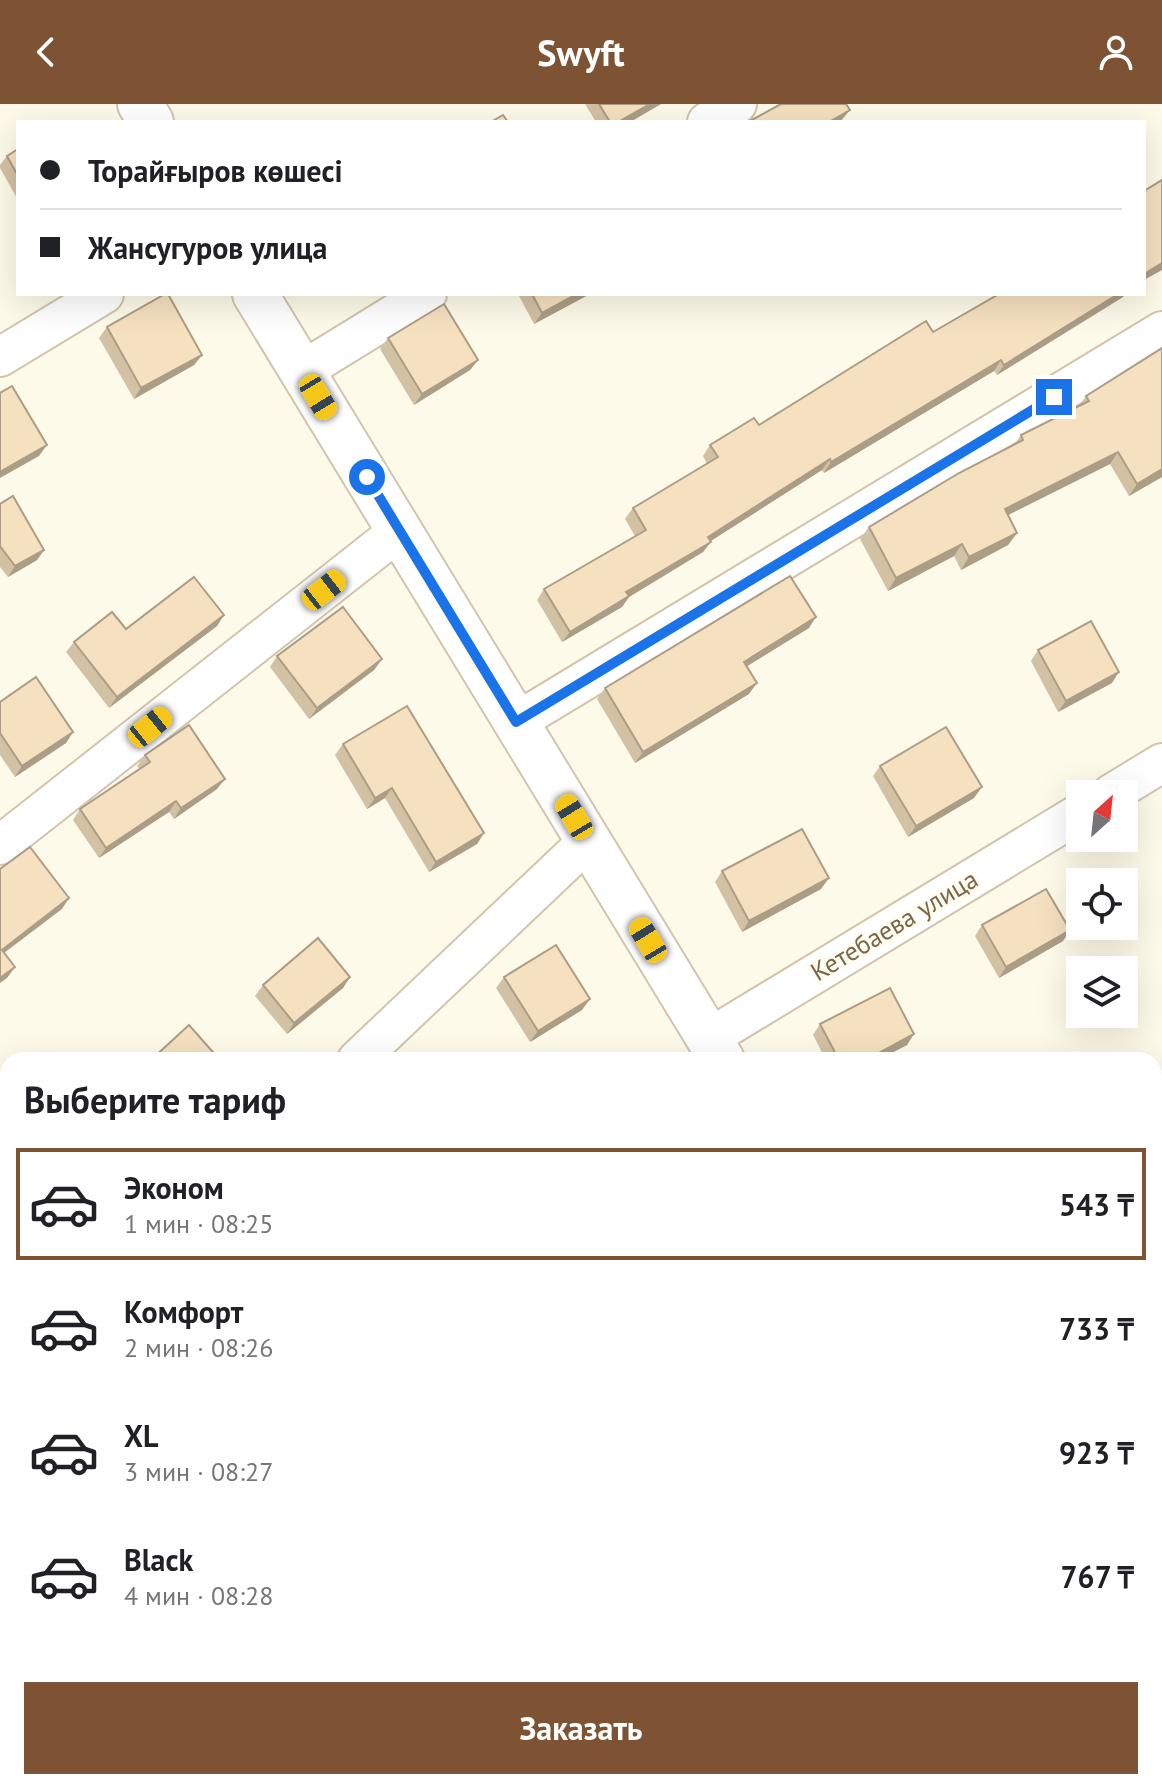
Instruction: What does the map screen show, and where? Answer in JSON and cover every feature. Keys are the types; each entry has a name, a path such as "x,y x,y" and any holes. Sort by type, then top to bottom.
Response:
{"street":[{"path":"710,120 737,104"},
{"path":"0,357 101,296"},
{"path":"256,296 715,1049"},
{"path":"302,371 424,296"},
{"path":"516,722 1162,331"},
{"path":"0,845 399,531"},
{"path":"1134,780 1162,763"},
{"name":"Кетебаева улица","path":"715,1049 1066,822"},
{"path":"365,1052 588,841"}],"building":[{"path":"599,104 650,104 622,120 609,120"},
{"path":"781,104 846,104 850,110 832,120 752,120"},
{"path":"16,150 16,172 7,156"},
{"path":"1162,180 1162,263 1146,273 1146,190"},
{"path":"161,296 169,296 202,355 141,388 107,327"},
{"path":"533,296 573,296 542,313"},
{"path":"996,296 1115,296 1004,365 1001,360 831,462 830,459 708,537 711,542 626,592 629,596 570,632 544,589 646,530 633,508 718,457 710,445 754,418 759,425 926,321 933,332"},
{"path":"444,304 478,360 422,394 388,338"},
{"path":"1162,348 1162,469 1137,484 1118,452 1005,509 1017,533 969,557 962,544 896,578 869,527 959,473 1023,440 1021,435 1089,401 1086,396"},
{"path":"12,386 47,445 0,472 0,393"},
{"path":"13,496 44,550 15,566 0,546 0,504"},
{"path":"790,576 816,617 744,662 757,683 643,752 605,688"},
{"path":"194,577 224,615 117,697 74,642 112,612 126,629"},
{"path":"343,607 382,659 317,708 277,656"},
{"path":"1091,621 1119,672 1066,701 1038,650"},
{"path":"36,677 73,732 22,766 0,733 0,702"},
{"path":"407,706 484,833 436,862 392,788 375,798 343,744"},
{"path":"189,725 225,779 181,808 176,801 106,848 80,809 150,762 145,755"},
{"path":"946,727 982,787 916,826 880,766"},
{"path":"802,829 829,878 749,921 722,871"},
{"path":"30,847 69,898 2,950 15,967 0,978 0,869"},
{"path":"1046,889 1066,923 1066,932 1006,967 982,925"},
{"path":"318,938 350,977 294,1023 263,985"},
{"path":"556,945 590,999 538,1031 504,977"},
{"path":"890,988 914,1034 881,1052 835,1052 820,1024"},
{"path":"189,1025 213,1052 160,1052"}],"route":[{"path":"367,477 516,722 1054,397"}]}
